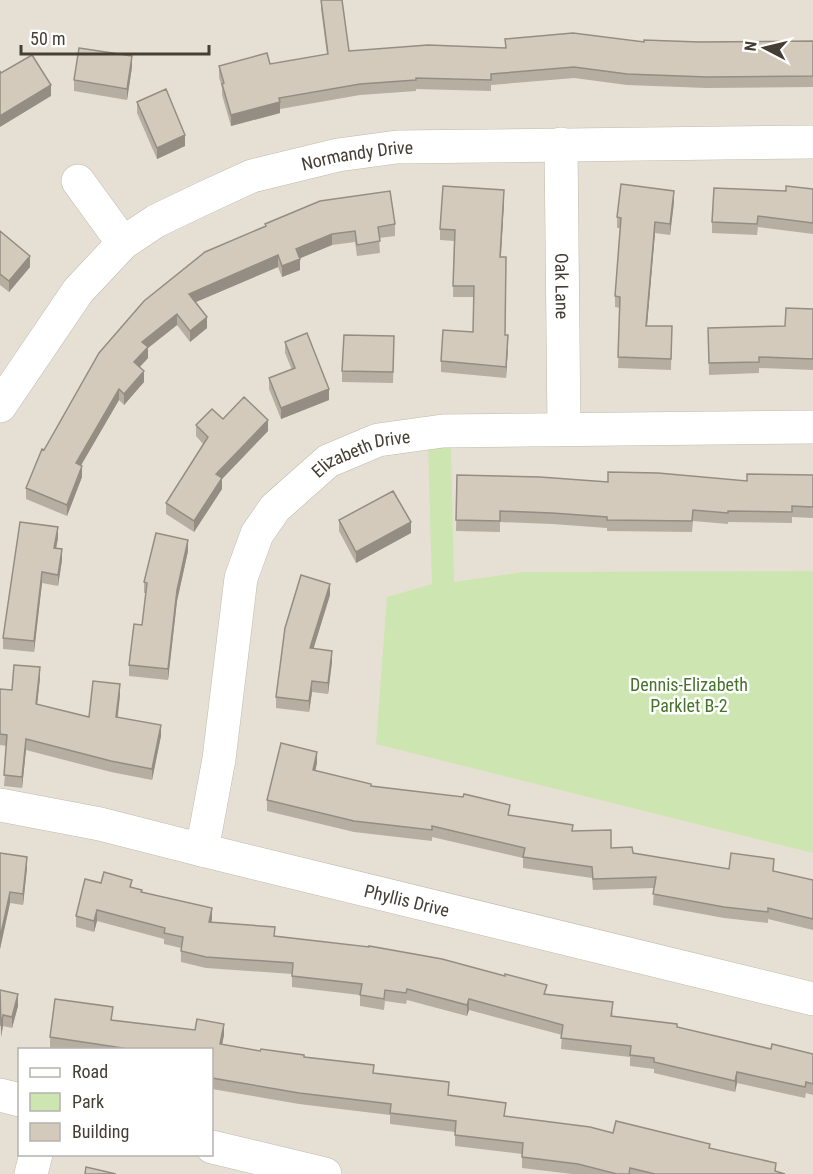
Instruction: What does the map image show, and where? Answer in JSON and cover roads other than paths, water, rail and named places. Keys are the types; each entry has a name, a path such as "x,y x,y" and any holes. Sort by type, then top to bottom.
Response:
{"street":[{"name":"Normandy Drive","path":"0,406 78,291 123,243 156,222 252,176 338,155 397,147 813,142"},
{"name":"Oak Lane","path":"561,144 564,429"},
{"path":"78,181 123,243"},
{"name":"Elizabeth Drive","path":"202,850 219,759 241,578 257,534 275,508 328,461 378,440 443,431 813,427"},
{"name":"Phyllis Drive","path":"0,805 100,824 813,999"},
{"path":"0,1095 18,1100"},
{"path":"213,1147 325,1174"},
{"path":"31,1174 36,1156"}],"park label":[{"name":"Dennis-Elizabeth Parklet B-2","path":"689,694"}]}
